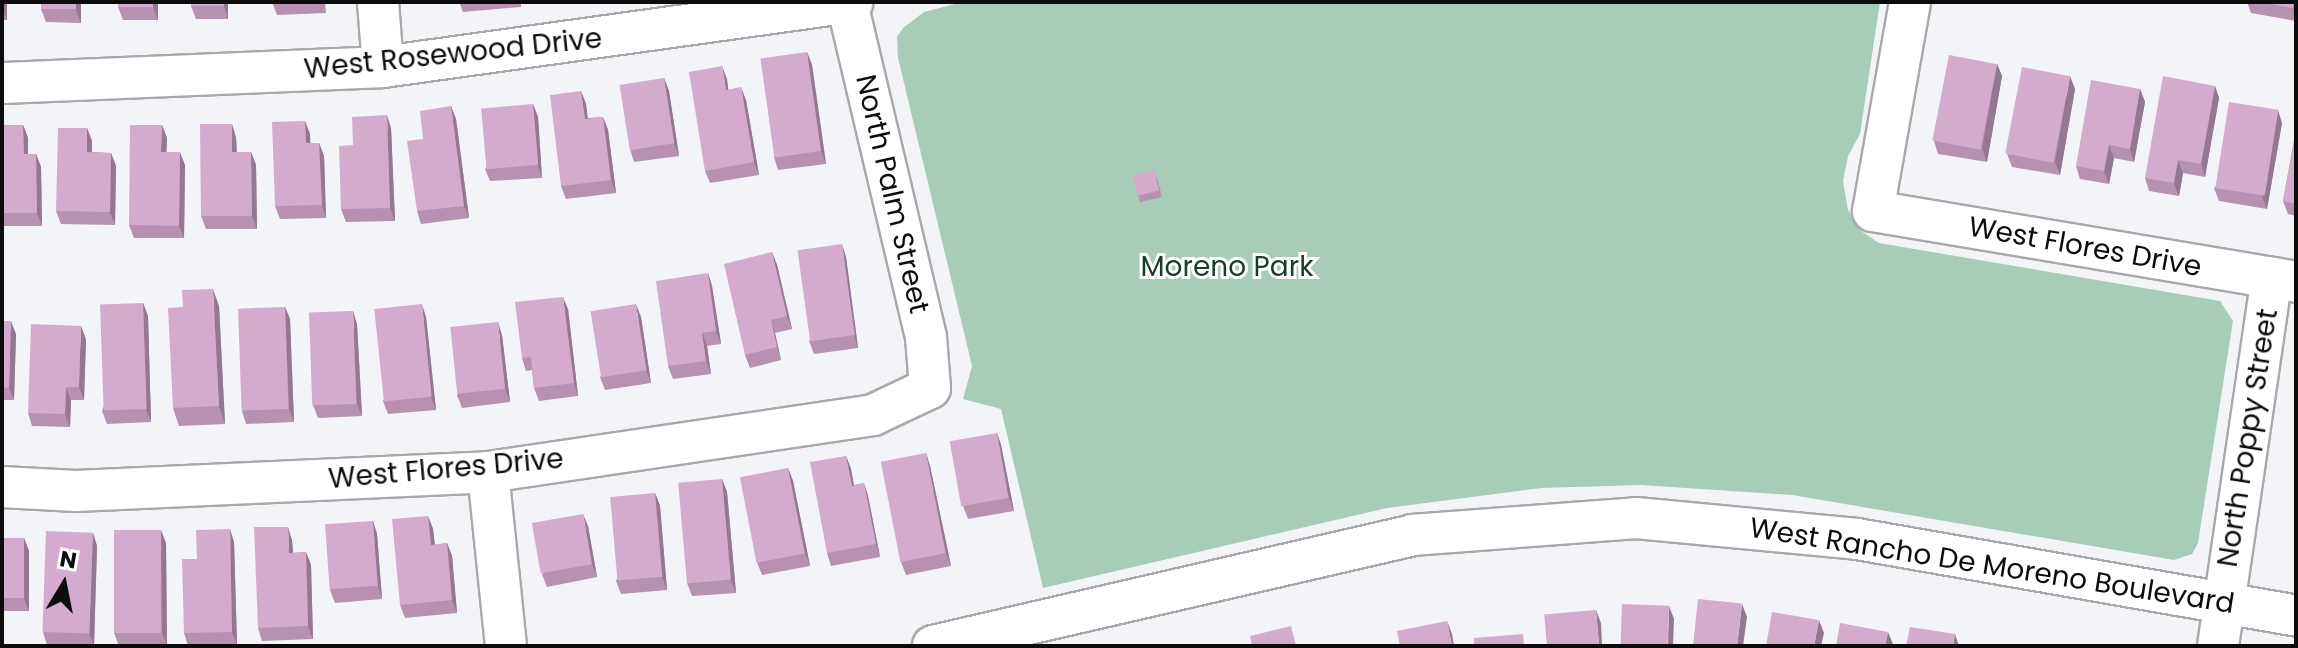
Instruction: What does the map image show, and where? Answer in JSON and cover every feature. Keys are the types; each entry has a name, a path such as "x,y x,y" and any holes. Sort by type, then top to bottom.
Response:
{"street":[{"path":"378,2 383,67"},
{"name":"West Flores Drive","path":"1910,2 1873,211 2284,280"},
{"name":"West Rosewood Drive","path":"2,83 383,67 849,3"},
{"name":"North Palm Street","path":"849,3 926,337 930,388"},
{"name":"North Poppy Street","path":"2218,646 2225,604 2227,559 2284,280"},
{"name":"West Flores Drive","path":"2,487 76,491 488,472 873,415 930,388"},
{"path":"488,472 506,646"},
{"name":"West Rancho De Moreno Boulevard","path":"933,646 1322,552 1412,535 1577,520 1695,521 1797,530 2296,616"}],"green space":[{"name":"Moreno Park","path":"963,2 1880,2 1860,134 1848,156 1843,181 1848,210 1861,231 1879,243 2220,301 2233,321 2198,543 2192,554 2174,560 1792,495 1641,485 1542,488 1387,508 1043,588 1001,409 963,399 972,366 898,58 897,37 903,28 924,12"}],"building":[{"path":"41,2 76,2 76,9 41,9"},
{"path":"118,2 153,2 153,7 118,7"},
{"path":"191,2 224,2 224,6 191,6"},
{"path":"2258,2 2294,2 2293,8"},
{"path":"807,52 821,151 774,158 760,59"},
{"path":"1949,55 1997,64 1980,150 1932,140"},
{"path":"722,66 726,90 741,87 754,162 705,171 689,72"},
{"path":"2022,67 2070,76 2053,163 2005,153"},
{"path":"2163,76 2215,86 2201,164 2178,160 2174,183 2145,178"},
{"path":"664,78 674,143 630,150 620,85"},
{"path":"2091,80 2140,89 2130,149 2109,145 2104,171 2076,166"},
{"path":"581,91 585,119 603,117 611,180 561,186 550,95"},
{"path":"2229,102 2278,110 2265,196 2215,188"},
{"path":"533,104 538,165 487,169 481,109"},
{"path":"451,106 464,206 417,211 407,141 423,139 420,111"},
{"path":"387,115 390,208 341,209 339,146 353,145 352,117"},
{"path":"305,121 306,143 319,143 322,205 275,206 272,122"},
{"path":"200,124 232,124 232,152 251,152 252,216 201,216"},
{"path":"2,125 23,125 24,154 36,154 37,213 2,213"},
{"path":"130,125 162,125 161,152 180,152 179,226 129,225"},
{"path":"58,128 87,128 87,152 111,153 110,212 56,211"},
{"path":"2296,129 2296,204 2283,201"},
{"path":"1154,170 1159,190 1138,196 1133,175"},
{"path":"842,244 855,335 810,341 797,250"},
{"path":"772,252 787,316 771,320 777,347 745,355 724,264"},
{"path":"708,273 716,331 702,333 706,361 668,366 656,281"},
{"path":"213,289 219,406 173,408 168,308 183,307 182,290"},
{"path":"563,297 574,383 534,388 531,357 522,358 515,302"},
{"path":"143,303 147,409 104,410 100,305"},
{"path":"422,304 432,396 384,402 374,309"},
{"path":"636,304 646,370 601,377 591,311"},
{"path":"285,307 289,409 242,411 238,309"},
{"path":"353,311 356,404 312,405 309,313"},
{"path":"2,321 11,321 9,388 2,387"},
{"path":"498,322 505,389 457,394 450,327"},
{"path":"31,324 81,326 79,387 66,387 65,414 28,413"},
{"path":"997,433 1008,498 961,506 950,441"},
{"path":"926,453 945,553 900,562 881,462"},
{"path":"846,456 852,486 864,483 876,544 827,553 810,462"},
{"path":"788,468 805,553 757,563 740,477"},
{"path":"722,479 731,580 687,583 678,483"},
{"path":"655,493 662,577 617,581 610,497"},
{"path":"583,514 592,564 541,573 532,523"},
{"path":"428,516 431,545 447,543 452,600 400,605 392,519"},
{"path":"373,521 378,586 330,589 325,524"},
{"path":"254,527 288,527 289,553 306,552 308,626 258,628"},
{"path":"230,529 232,632 184,633 182,559 197,559 196,530"},
{"path":"114,530 161,530 161,633 114,633"},
{"path":"46,531 93,533 89,634 42,632"},
{"path":"2,538 24,538 24,598 2,598"},
{"path":"1698,599 1742,604 1737,646 1693,646"},
{"path":"1622,604 1669,606 1668,646 1621,646"},
{"path":"1596,610 1599,646 1547,646 1544,615"},
{"path":"1772,612 1819,620 1814,646 1766,646"},
{"path":"1447,621 1452,646 1400,646 1397,631"},
{"path":"1840,623 1888,632 1885,646 1836,646"},
{"path":"1291,626 1296,646 1252,646 1250,636"},
{"path":"1910,627 1955,634 1953,646 1906,646"},
{"path":"1523,634 1524,646 1474,646 1474,638"}]}
